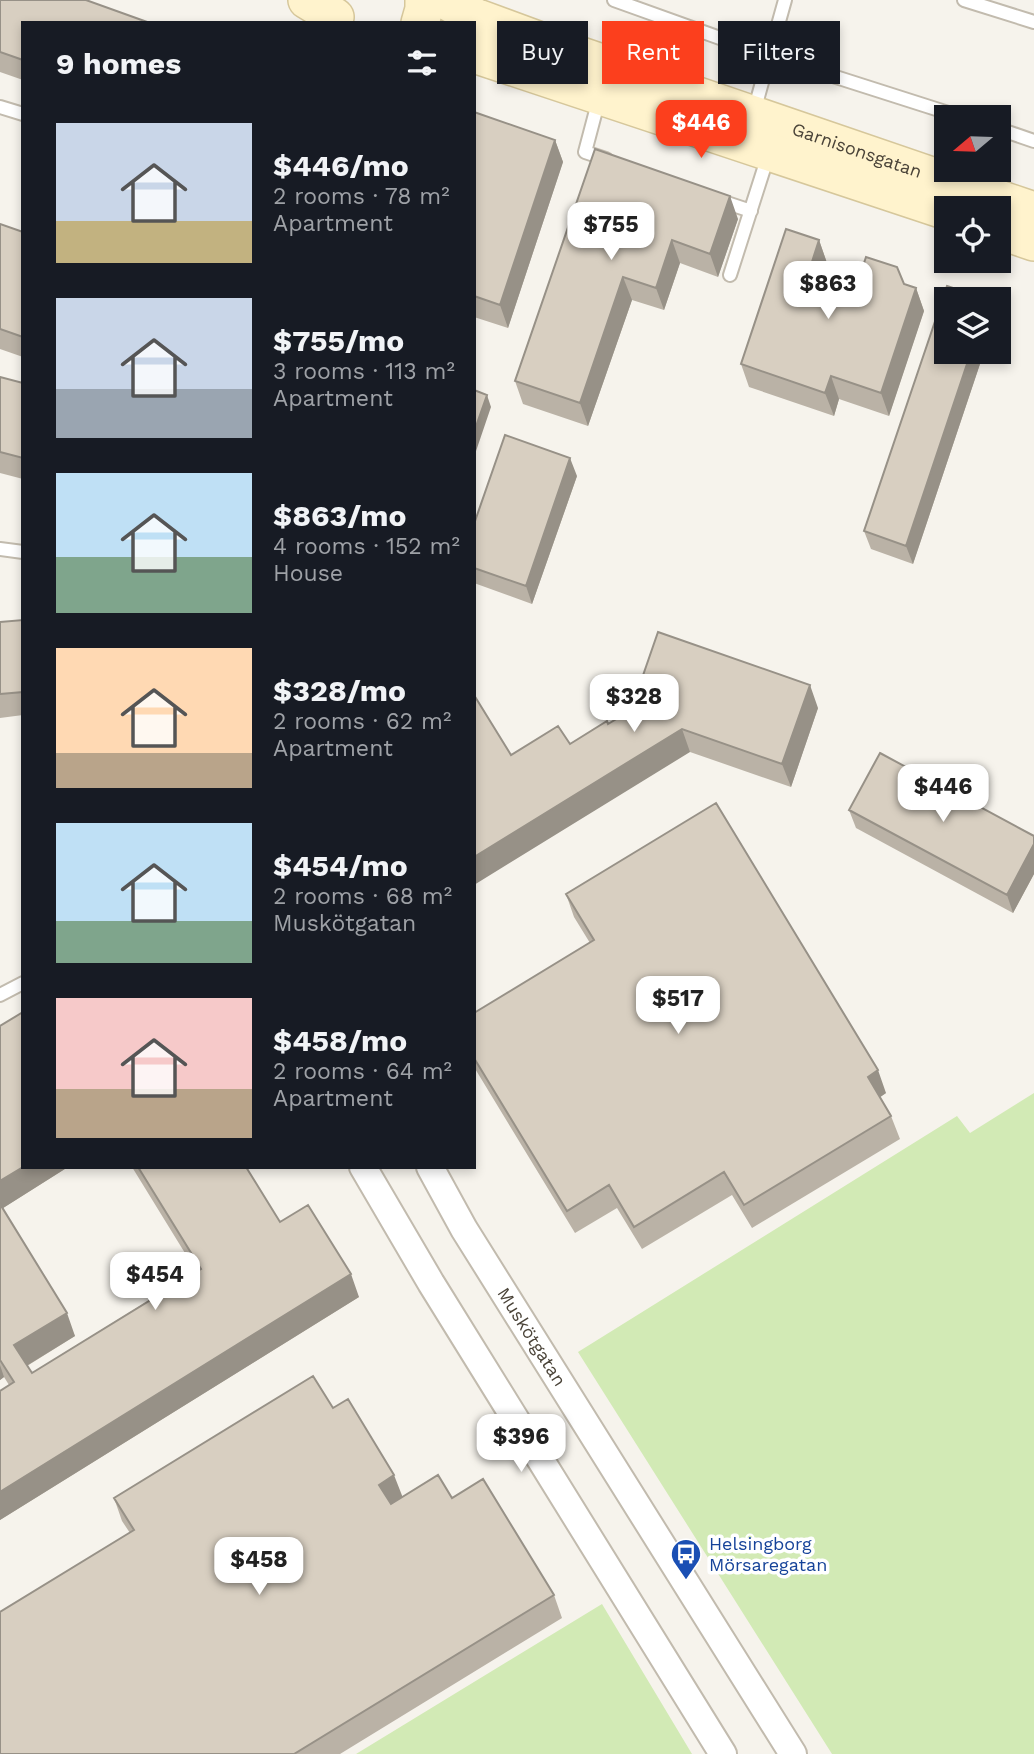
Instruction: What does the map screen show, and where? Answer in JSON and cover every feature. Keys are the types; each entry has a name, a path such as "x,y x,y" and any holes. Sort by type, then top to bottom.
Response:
{"street":[{"path":"421,21 424,0"},
{"name":"Garnisonsgatan","path":"445,0 487,21 1034,211"},
{"name":"Garnisonsgatan","path":"476,55 934,207"},
{"path":"1011,234 1034,242"},
{"path":"364,1169 431,1283 723,1754"},
{"name":"Muskötgatan","path":"431,1169 464,1229 793,1754"}],"lane":[{"path":"614,0 718,37"},
{"path":"779,21 785,0"},
{"path":"964,0 1034,22"},
{"path":"840,78 934,108"},
{"path":"754,115 762,84"},
{"path":"600,96 585,152 623,166"},
{"path":"0,107 21,113"},
{"path":"1012,134 1034,141"},
{"path":"730,275 769,152"},
{"path":"700,193 751,211"},
{"path":"0,549 21,552"},
{"path":"0,995 21,984"}],"green space":[{"path":"1034,1093 1034,1754 832,1754 578,1352 957,1116 970,1133"},
{"path":"602,1604 692,1754 356,1754"}],"building":[{"path":"0,0 86,0 144,21 21,21 21,59 0,52"},
{"path":"476,113 555,140 500,305 476,297"},
{"path":"595,149 730,196 710,254 672,240 656,288 623,277 580,403 515,381"},
{"path":"0,224 21,231 21,336 0,329"},
{"path":"786,229 819,240 810,268 857,284 866,257 897,267 904,284 916,288 881,393 831,376 825,393 741,364"},
{"path":"934,324 934,364 967,364 906,546 864,531"},
{"path":"0,377 21,382 21,457 0,452"},
{"path":"476,391 487,395 476,426"},
{"path":"505,435 570,458 526,586 476,569 476,518"},
{"path":"21,620 21,692 0,694 0,622"},
{"path":"658,632 810,685 782,764 682,729 476,856 476,698 511,755 558,726 570,744 631,710"},
{"path":"880,753 1034,836 1034,844 1007,895 849,810"},
{"path":"716,803 878,1070 868,1077 891,1116 744,1205 724,1172 634,1227 609,1185 567,1211 476,1061 476,1012 594,940 566,894"},
{"path":"21,1013 21,1168 0,1181 0,1026"},
{"path":"139,1169 247,1169 280,1222 308,1205 351,1274 0,1492 0,1391 14,1382 0,1360 0,1204 67,1313 14,1345 32,1373 201,1269"},
{"path":"313,1376 333,1408 348,1399 394,1475 379,1485 391,1504 438,1475 452,1498 483,1479 554,1595 294,1754 0,1754 0,1612 134,1530 114,1498"}],"place":[{"name":"Helsingborg Mörsaregatan","path":"686,1581"}]}
